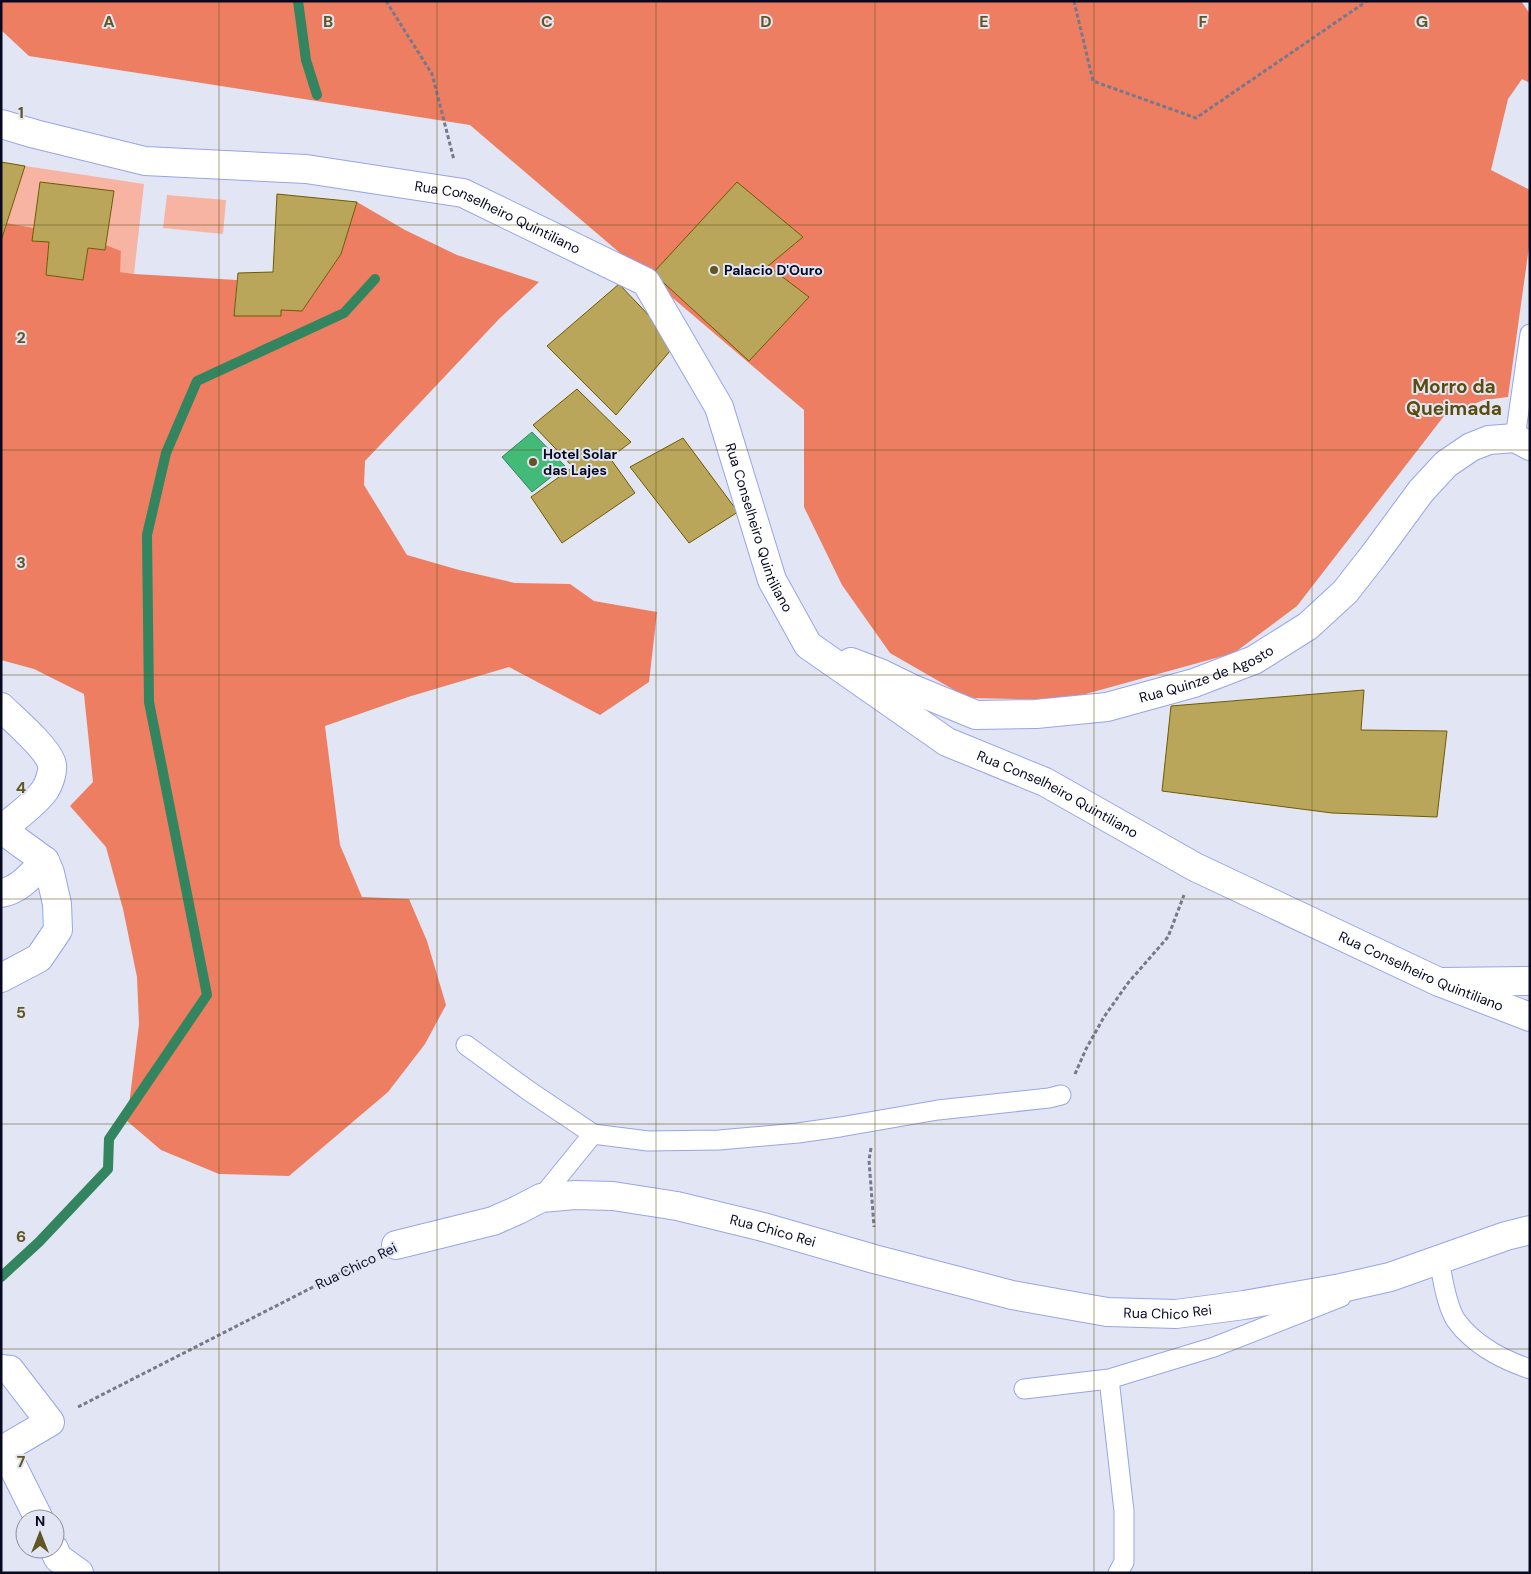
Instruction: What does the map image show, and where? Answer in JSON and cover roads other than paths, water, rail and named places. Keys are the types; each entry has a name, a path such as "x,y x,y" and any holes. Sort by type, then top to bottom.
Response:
{"street":[{"name":"Rua Conselheiro Quintiliano","path":"1,124 145,162 306,169 463,193 646,282 719,407 772,580 808,646 947,742 1045,782 1195,867 1439,982 1530,1017"},
{"name":"Rua Quinze de Agosto","path":"808,646 880,673 915,690 976,715 1036,714 1107,707 1194,683 1254,660 1308,626 1344,592 1374,555 1421,490 1446,464 1471,447 1489,440 1522,442"},
{"path":"1,707 45,751 52,764 45,790 2,829 45,860 57,904 58,930 39,958 1,978"},
{"path":"1,893 14,889 24,883 45,860"},
{"path":"1439,982 1530,982"},
{"name":"Rua Chico Rei","path":"396,1245 493,1220 541,1198 575,1195 613,1196 677,1206 763,1227 1012,1295 1107,1312 1176,1314 1244,1305 1341,1288 1390,1277 1506,1236 1530,1230"},
{"path":"1,1369 10,1370 50,1422 3,1451 34,1509"},
{"path":"59,1559 79,1573"}],"lane":[{"path":"1522,442 1530,334"},
{"path":"466,1045 529,1091 593,1134 648,1141 719,1140 798,1133 938,1110 1049,1098 1061,1095"},
{"path":"541,1198 593,1134"},
{"path":"1439,1260 1447,1300 1455,1319 1472,1338 1487,1350 1507,1361 1530,1369"},
{"path":"1024,1389 1109,1379 1214,1347 1390,1277"},
{"path":"1109,1379 1124,1511 1124,1562 1118,1573"}],"waterway":[{"path":"298,1 306,60 317,95"},
{"path":"1,1277 39,1242 108,1169 109,1139 207,995 149,702 147,535 166,453 197,381 344,313 375,279"}],"place":[{"name":"Palacio D'Ouro","path":"714,270"},
{"name":"Hotel Solar das Lajes","path":"533,462"}],"district":[{"name":"Morro da Queimada","path":"1454,397"}]}
